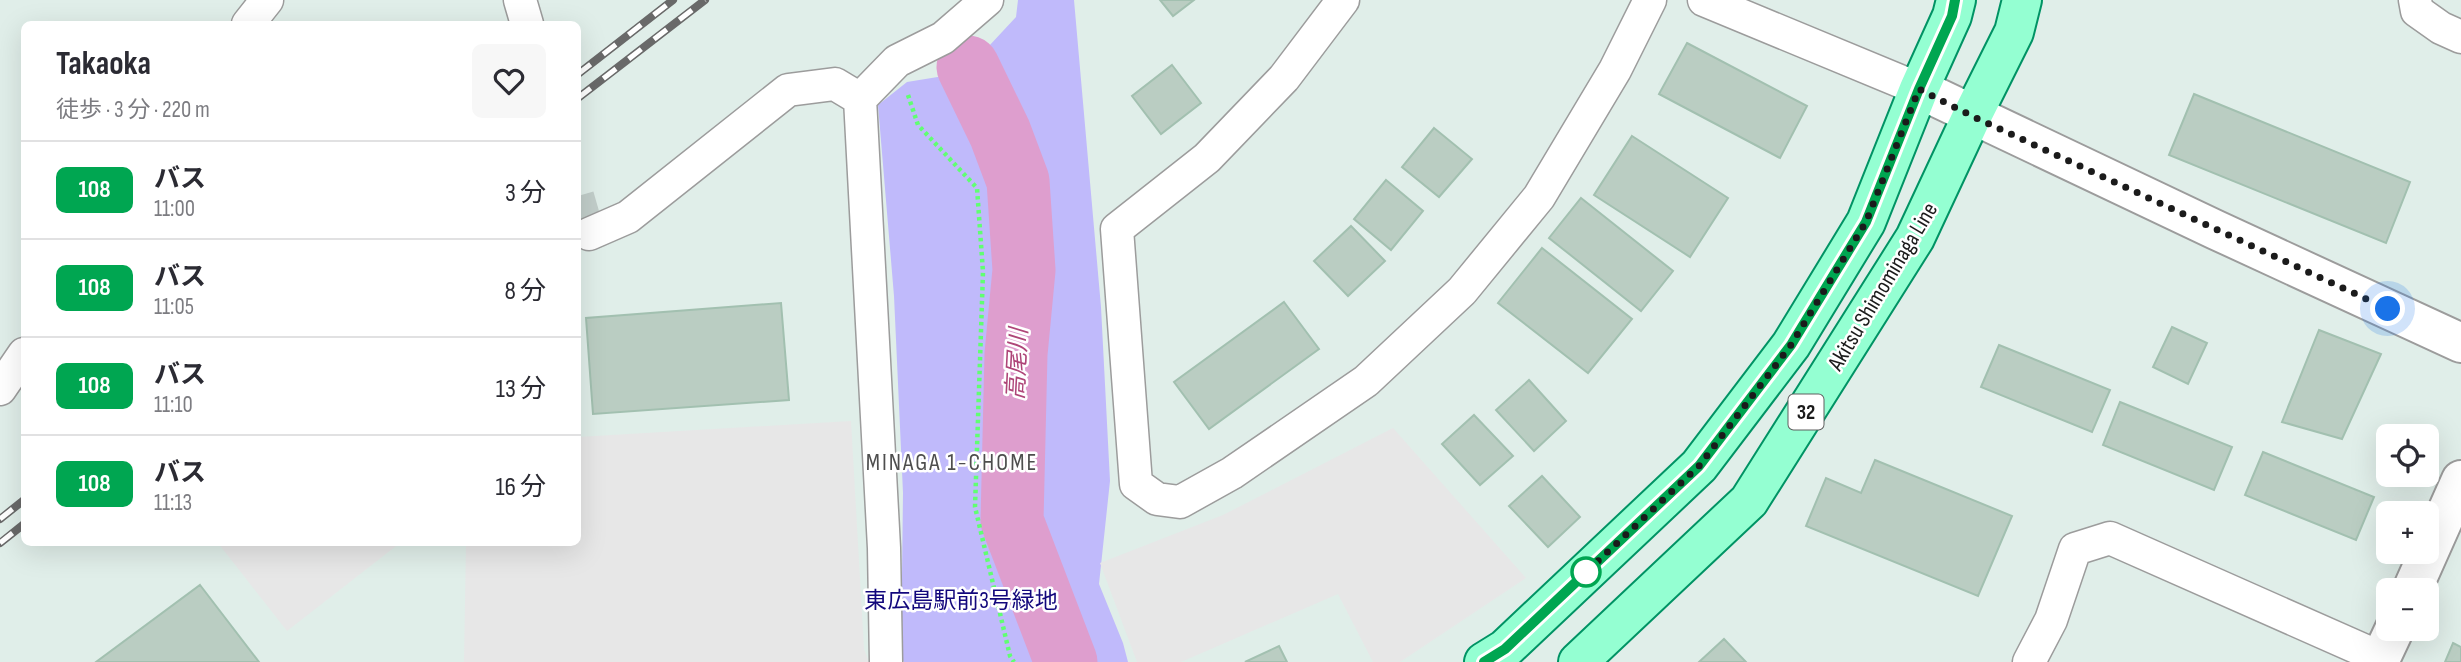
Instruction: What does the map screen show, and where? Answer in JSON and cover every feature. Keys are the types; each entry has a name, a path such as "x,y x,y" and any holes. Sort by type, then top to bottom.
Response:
{"main road":[{"name":"Akitsu Shimominaga Line","path":"1484,662 1505,649 1699,466 1791,345 1866,222 1919,89 1952,16 1955,0"},
{"name":"Akitsu Shimominaga Line","path":"1578,662 1749,501 1915,238 2014,33 2022,0"}],"street":[{"path":"250,21 267,0"},
{"path":"520,0 526,21"},
{"path":"886,662 884,548 860,99 897,61 943,38 987,0"},
{"path":"1343,0 1284,78 1207,158 1117,229 1136,484 1157,499 1180,502 1232,473 1366,381 1462,291 1539,197 1615,70 1650,0"},
{"path":"1704,0 1919,89 2461,343"},
{"path":"2415,0 2417,10 2441,28 2461,37"},
{"path":"589,234 628,217 788,90 835,84 860,99"},
{"path":"0,389 21,358"},
{"path":"2417,578 2461,480"},
{"path":"2029,662 2051,620 2075,549 2110,538 2385,649"}],"path":[{"path":"897,61 918,125 976,188 983,272 975,507 1010,656 1014,662"}],"green space":[{"path":"1018,0 1074,0 1101,307 1110,481 1099,584 1128,662 1080,662 1068,634 1036,535 1029,499 1037,328 1035,173 1012,110 975,61 1016,17"},
{"name":"東広島駅前3号緑地","path":"956,74 998,166 1005,271 1000,526 1025,606 1049,662 904,662 901,656 903,493 894,296 878,105 907,82"}],"shaded area":[{"path":"851,421 864,649 869,662 464,662 466,546 581,546 581,437"},
{"path":"1393,428 1526,578 1400,662 1373,662 1338,594 1181,662 1137,662 1100,563 1223,515"},
{"path":"220,546 396,546 287,631"}],"building":[{"path":"1160,0 1194,0 1173,16"},
{"path":"1687,43 1807,106 1780,158 1659,94"},
{"path":"1172,65 1201,103 1161,134 1132,96"},
{"path":"2194,94 2410,182 2386,243 2169,155"},
{"path":"1434,128 1472,159 1439,197 1402,167"},
{"path":"1632,136 1728,198 1690,257 1594,195"},
{"path":"1386,180 1423,211 1391,250 1354,219"},
{"path":"1581,198 1673,271 1641,311 1549,238"},
{"path":"1351,226 1385,261 1348,296 1314,261"},
{"path":"1542,248 1632,319 1588,373 1498,303"},
{"path":"1284,302 1319,349 1209,429 1174,382"},
{"path":"781,303 789,400 593,414 586,318"},
{"path":"2172,327 2207,343 2188,384 2153,367"},
{"path":"2319,330 2381,354 2342,439 2282,422"},
{"path":"1999,345 2110,390 2092,432 1981,387"},
{"path":"1529,380 1566,421 1534,451 1496,410"},
{"path":"2120,402 2232,447 2214,490 2103,445"},
{"path":"1474,415 1513,456 1480,485 1442,444"},
{"path":"2263,452 2374,497 2356,540 2245,495"},
{"path":"1875,460 2012,516 1978,596 1806,526 1826,478 1861,493"},
{"path":"1542,476 1580,517 1548,547 1509,506"},
{"path":"200,585 259,662 96,662"},
{"path":"1724,639 1746,662 1699,662"},
{"path":"2453,643 2461,647 2461,662 2445,662"},
{"path":"1279,646 1287,662 1245,662"}],"waterway":[{"name":"高尾川","path":"968,67 1000,133 1018,181 1024,270 1016,354 1012,521 1066,662"}],"tunnel":[{"path":"581,206 589,234"}],"railway":[{"path":"581,72 673,0"},
{"path":"581,96 705,0"},
{"path":"0,519 21,502"},
{"path":"0,543 21,526"}],"bus line":[{"name":"108","path":"1484,662 1505,649 1699,466 1791,345 1866,222 1919,89 1952,16 1955,0"}],"district":[{"name":"MINAGA 1-CHOME","path":"952,462"}],"route":[{"path":"1586,572 1583,575 1699,466 1791,345 1866,222 1919,89 2388,309"}]}
